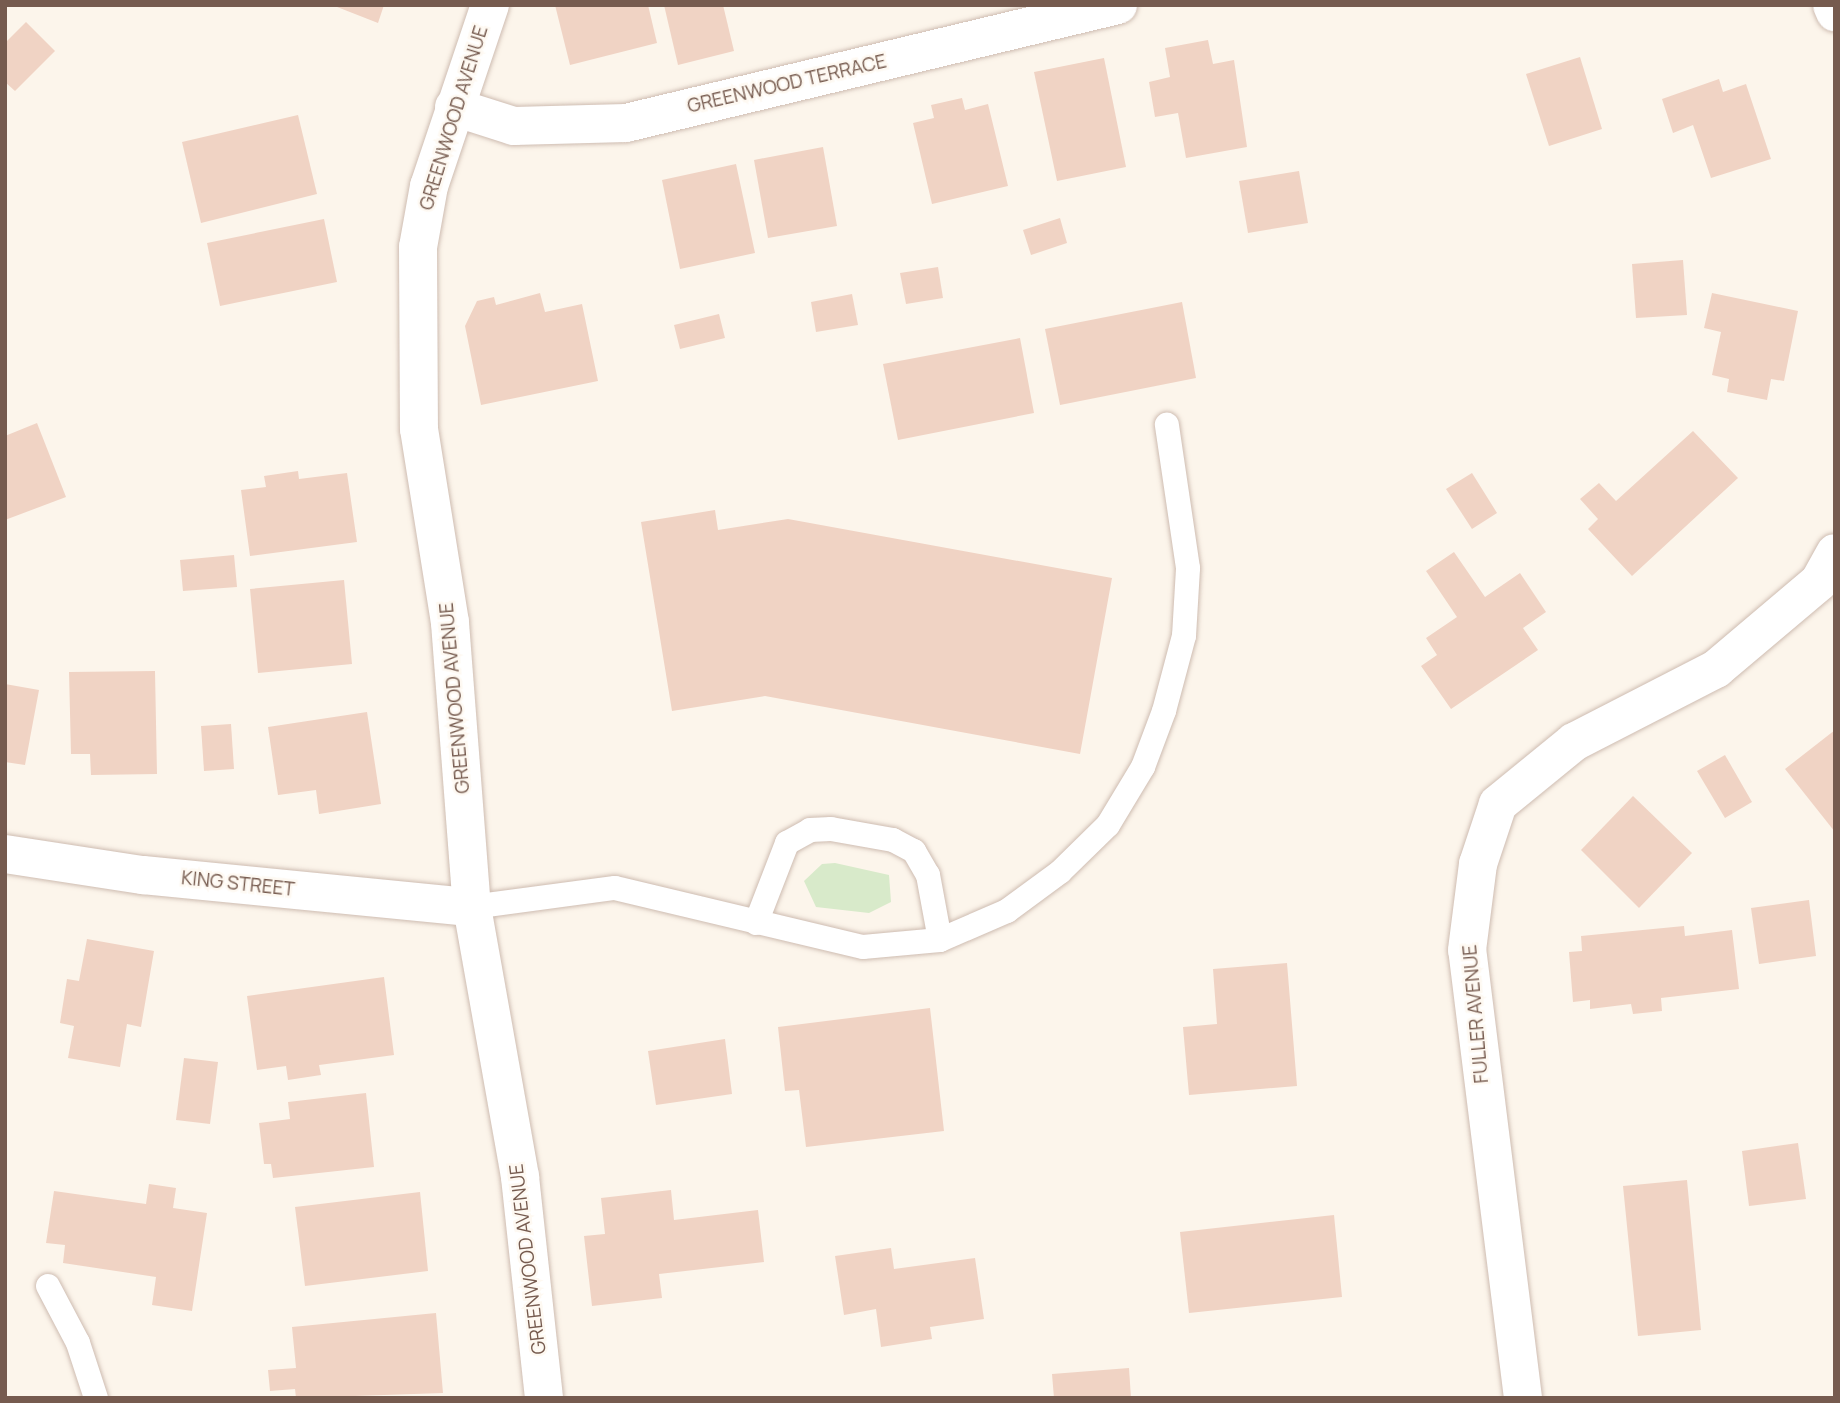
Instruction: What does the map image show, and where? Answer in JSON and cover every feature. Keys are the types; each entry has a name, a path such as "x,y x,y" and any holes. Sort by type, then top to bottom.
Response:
{"street":[{"name":"GREENWOOD AVENUE","path":"491,5 454,107 418,247 419,429 450,623 472,908 520,1177 544,1398"},
{"name":"GREENWOOD TERRACE","path":"454,107 514,126 626,123 1118,5"},
{"path":"1832,5 1835,12"},
{"name":"FULLER AVENUE","path":"1523,1398 1467,950 1478,864 1498,804 1574,742 1716,669 1819,582 1835,553"},
{"name":"KING STREET","path":"5,853 144,875 472,908"}],"lane":[{"path":"472,908 615,888 863,947 940,940 1007,911 1060,873 1108,825 1143,768 1184,636 1188,568 1167,425"},
{"path":"755,923 787,844 810,830 831,830 893,840 914,851 928,875 940,940"},
{"path":"48,1286 78,1343 96,1398"}],"green space":[{"path":"835,863 889,875 891,902 869,913 816,907 804,881 822,864"}],"building":[{"path":"332,5 384,5 378,23"},
{"path":"555,5 648,5 657,43 570,65"},
{"path":"664,5 723,5 734,51 678,65"},
{"path":"26,22 55,51 15,91 5,82 5,43"},
{"path":"1208,40 1213,64 1234,60 1247,147 1186,158 1178,113 1155,117 1149,82 1170,77 1165,48"},
{"path":"1580,57 1602,129 1549,146 1526,74"},
{"path":"1104,58 1126,167 1057,181 1034,72"},
{"path":"1719,79 1723,92 1746,84 1771,159 1711,178 1693,125 1673,133 1662,99"},
{"path":"962,98 965,110 988,104 1008,186 932,204 913,123 934,118 931,105"},
{"path":"298,115 317,194 201,223 182,142"},
{"path":"823,147 837,226 768,238 754,160"},
{"path":"736,164 755,253 680,269 662,180"},
{"path":"1299,171 1308,223 1248,233 1239,181"},
{"path":"1060,218 1067,243 1031,255 1023,230"},
{"path":"324,219 337,282 220,306 207,243"},
{"path":"1683,260 1687,315 1636,318 1632,264"},
{"path":"938,267 943,298 906,304 900,273"},
{"path":"540,293 545,312 582,304 598,381 481,405 465,326 477,301 494,297 496,305"},
{"path":"1712,293 1798,311 1784,381 1771,379 1767,400 1727,392 1729,379 1712,375 1721,332 1704,328"},
{"path":"852,294 858,325 816,332 811,302"},
{"path":"1182,302 1196,378 1060,405 1045,329"},
{"path":"719,314 725,338 680,349 674,325"},
{"path":"1020,338 1034,413 898,440 883,364"},
{"path":"37,423 66,497 5,520 5,436"},
{"path":"1693,431 1738,478 1632,576 1588,529 1598,519 1580,499 1599,483 1616,501"},
{"path":"298,471 299,479 347,473 357,542 250,556 241,490 266,487 264,476"},
{"path":"1472,473 1497,513 1472,529 1446,489"},
{"path":"715,510 718,530 788,519 1112,578 1080,754 765,696 672,711 641,522"},
{"path":"1454,552 1485,597 1520,573 1546,612 1523,628 1538,650 1451,709 1421,666 1437,655 1426,638 1457,617 1426,571"},
{"path":"234,555 237,587 183,591 180,560"},
{"path":"344,580 352,664 258,673 250,589"},
{"path":"155,671 157,774 91,775 90,754 71,754 69,672"},
{"path":"5,684 39,690 25,765 5,762"},
{"path":"367,712 381,804 319,814 316,790 278,795 268,727"},
{"path":"231,724 234,769 204,771 201,726"},
{"path":"1835,730 1835,832 1785,769"},
{"path":"1725,755 1752,802 1725,818 1697,771"},
{"path":"1633,796 1692,853 1639,908 1581,850"},
{"path":"1809,900 1816,956 1759,964 1751,908"},
{"path":"1684,926 1685,936 1732,930 1739,989 1661,998 1662,1011 1633,1014 1631,1004 1590,1009 1590,1000 1573,1002 1569,952 1582,951 1581,936"},
{"path":"87,939 154,951 141,1027 127,1024 120,1067 68,1058 74,1026 60,1023 67,979 79,981"},
{"path":"1287,963 1297,1086 1189,1095 1183,1027 1217,1024 1213,969"},
{"path":"384,977 394,1055 319,1065 321,1075 288,1080 286,1066 257,1070 247,996"},
{"path":"930,1008 944,1131 806,1147 799,1090 785,1091 778,1027"},
{"path":"725,1039 732,1094 656,1105 648,1051"},
{"path":"184,1058 218,1062 210,1124 176,1120"},
{"path":"366,1093 374,1167 273,1178 271,1164 264,1164 259,1123 290,1119 288,1102"},
{"path":"1798,1143 1806,1199 1749,1206 1742,1151"},
{"path":"1687,1180 1701,1330 1638,1336 1623,1186"},
{"path":"149,1184 176,1188 173,1208 207,1213 192,1311 152,1305 156,1277 63,1263 65,1245 46,1243 54,1191 146,1204"},
{"path":"671,1190 674,1220 758,1210 764,1262 659,1274 662,1298 592,1306 584,1236 605,1234 601,1198"},
{"path":"420,1192 428,1271 305,1286 295,1207"},
{"path":"1334,1215 1342,1297 1189,1313 1180,1232"},
{"path":"891,1248 894,1269 975,1258 984,1319 930,1327 932,1339 881,1347 876,1309 844,1315 835,1256"},
{"path":"436,1313 443,1393 296,1398 295,1389 270,1391 268,1370 296,1368 292,1327"},
{"path":"1129,1368 1131,1398 1054,1398 1052,1374"}]}
